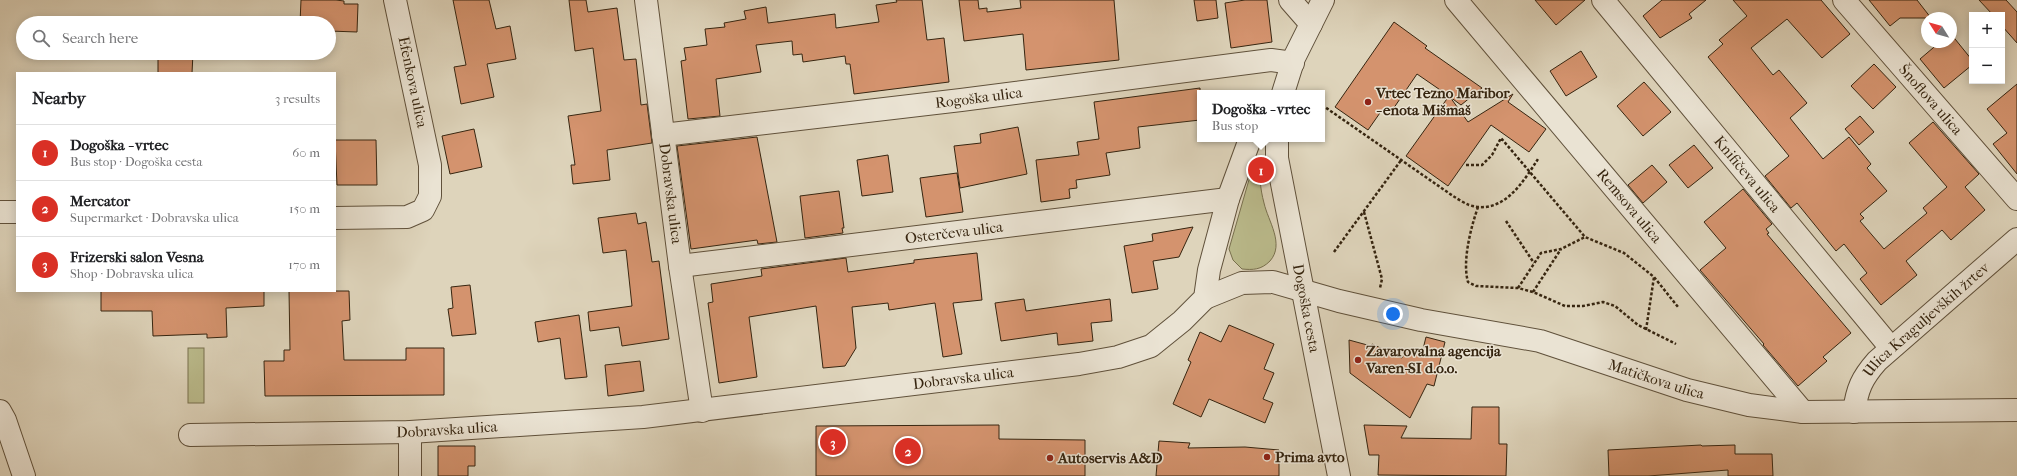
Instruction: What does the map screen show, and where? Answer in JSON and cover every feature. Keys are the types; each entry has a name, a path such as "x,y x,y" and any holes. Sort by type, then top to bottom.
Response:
{"street":[{"name":"Efenkova ulica","path":"336,218 407,217 423,210 430,196 430,165 395,0"},
{"name":"Dobravska ulica","path":"646,0 680,266 702,411"},
{"path":"1290,0 1311,24"},
{"path":"1284,90 1293,63 1323,0"},
{"name":"Remsova ulica","path":"1456,0 1802,412"},
{"name":"Knifičeva ulica","path":"1603,0 1891,348"},
{"name":"Šnoflova ulica","path":"1844,0 2017,199"},
{"name":"Rogoška ulica","path":"664,135 961,100 1271,60 1293,63"},
{"path":"1270,90 1273,69 1271,60"},
{"path":"1205,298 1209,270 1228,199 1249,142"},
{"name":"Dogoška cesta","path":"1277,142 1277,158 1339,476"},
{"name":"Osterčeva ulica","path":"680,266 1228,199"},
{"path":"0,212 16,212"},
{"name":"Ulica Kraguljevških žrtev","path":"1854,412 1856,393 1866,374 1877,361 2017,239"},
{"name":"Dobravska ulica","path":"190,435 410,432 643,417 1080,364 1118,357 1151,346 1182,321 1205,298 1242,283 1273,282 1303,291"},
{"name":"Matičkova ulica","path":"1303,291 1421,320 1540,341 1687,390 1749,405 1802,412 2017,410"},
{"path":"0,411 5,420 24,476"},
{"path":"410,432 410,476"}],"path":[{"path":"1325,107 1402,159 1453,196 1469,205 1487,208 1503,201 1520,187 1538,159"},
{"path":"1466,166 1482,165 1492,155 1501,138 1585,237 1624,253 1654,277 1678,308"},
{"path":"1334,252 1402,159"},
{"path":"1478,207 1471,227 1466,273 1468,282 1476,286 1518,288 1533,292 1565,306 1583,306 1603,302 1615,306 1646,330 1676,344"},
{"path":"1364,212 1382,279 1380,292"},
{"path":"1506,221 1534,263"},
{"path":"1518,288 1541,253 1561,249 1585,237"},
{"path":"1533,292 1561,249"},
{"path":"1646,330 1654,277"}],"green space":[{"path":"1255,159 1261,160 1260,176 1262,192 1266,210 1274,232 1276,247 1270,261 1260,268 1242,269 1233,260 1229,249"},
{"path":"188,348 204,348 204,403 188,403"}],"building":[{"path":"301,0 336,0 344,1 344,4 358,4 357,32 336,31 336,16 300,16"},
{"path":"453,0 489,0 496,29 510,26 516,59 487,64 494,97 461,104 454,67 466,65"},
{"path":"569,0 586,0 588,12 617,8 624,60 636,59 641,105 647,104 652,143 607,150 610,180 573,184 571,165 575,165 568,116 601,111 593,48 575,51"},
{"path":"896,0 922,0 927,40 944,38 949,82 854,94 850,64 846,64 845,56 803,62 802,54 793,55 792,41 756,45 761,72 716,79 720,116 688,119 681,61 686,60 684,48 707,45 705,29 725,27 724,23 746,19 744,11 766,7 768,23 835,14 836,28 879,22 876,5 897,2"},
{"path":"959,0 978,0 979,9 987,8 987,12 1021,8 1020,0 1114,0 1119,60 1026,70 1023,34 964,41"},
{"path":"1194,0 1216,0 1218,18 1197,21"},
{"path":"1245,0 1267,0 1272,42 1231,48 1225,3"},
{"path":"1535,0 1585,0 1556,25"},
{"path":"1662,0 1706,0 1689,14 1692,18 1660,38 1643,16"},
{"path":"1733,0 1821,0 1850,34 1822,58 1787,19 1751,48 1773,75 1779,70 1807,103 1790,118 1823,159 1849,137 1871,164 1867,168 1887,191 1860,214 1864,218 1860,221 1884,249 1927,213 1923,208 1947,187 1909,143 1933,122 1979,174 1965,187 1985,210 1951,240 1942,230 1906,261 1917,275 1881,305 1860,279 1867,273 1844,244 1836,251 1797,203 1791,208 1765,176 1789,156 1708,57 1723,44 1719,40 1747,16"},
{"path":"1869,0 1917,0 1926,12 1921,12 1921,18 1900,18 1890,26"},
{"path":"1979,0 2006,0 2017,12 2017,43 2005,29 2005,12 1990,12"},
{"name":"Vrtec Tezno Maribor - enota Mišmaš","path":"1394,22 1427,46 1425,48 1482,88 1461,105 1450,97 1468,122 1513,94 1508,102 1546,129 1529,152 1491,125 1448,186 1406,156 1449,96 1417,74 1389,115 1382,110 1368,130 1335,107"},
{"path":"1957,41 1969,56 1969,67 1944,88 1920,59 1933,48 1957,48"},
{"path":"1581,51 1597,77 1566,96 1550,71"},
{"path":"158,60 193,60 192,72 158,72"},
{"path":"1874,64 1896,87 1873,109 1851,86"},
{"path":"1644,82 1671,112 1643,136 1617,106"},
{"path":"2017,84 2017,174 1993,144 2007,133 1987,109"},
{"path":"1200,88 1200,90 1197,90 1197,120 1138,127 1140,148 1106,153 1110,175 1076,180 1077,188 1069,189 1070,198 1041,202 1036,160 1079,155 1077,142 1099,139 1094,102"},
{"path":"1860,116 1874,132 1859,145 1845,129"},
{"path":"1018,127 1027,174 960,188 954,146 981,143 980,134"},
{"path":"474,129 482,167 450,174 442,136"},
{"path":"757,137 777,242 758,244 757,240 691,249 677,146"},
{"path":"336,140 376,140 377,185 337,185"},
{"path":"1694,145 1713,168 1688,188 1669,165"},
{"path":"888,155 893,192 862,196 857,160"},
{"path":"1652,165 1667,182 1643,203 1628,185"},
{"path":"957,173 963,212 926,217 920,178"},
{"path":"1743,189 1772,224 1766,229 1769,233 1767,234 1851,333 1823,357 1827,361 1798,386 1700,270 1726,248 1704,222"},
{"path":"839,191 844,228 842,228 843,233 805,238 800,196"},
{"path":"636,213 638,224 646,222 652,262 659,261 669,339 622,346 619,327 590,331 588,312 632,306 626,250 603,253 598,218"},
{"path":"1193,227 1179,257 1153,261 1158,289 1132,293 1124,246 1153,241 1152,234"},
{"path":"977,253 982,300 953,303 962,354 943,357 935,303 889,310 888,303 852,307 856,348 845,366 823,368 816,306 749,317 757,377 719,383 708,303 713,302 711,284 762,276 761,269 846,258 848,272 914,263 914,260"},
{"path":"470,285 476,334 452,336 448,309 453,308 451,287"},
{"path":"349,291 350,320 342,321 344,360 406,360 406,348 444,348 444,395 265,396 264,361 284,361 284,350 290,350 289,292"},
{"path":"101,292 264,292 264,306 226,308 227,337 207,338 207,334 153,336 152,311 101,311"},
{"path":"1024,299 1026,311 1110,299 1112,321 1091,323 1093,341 1058,345 1057,333 1001,341 995,303"},
{"path":"579,315 587,377 565,379 560,338 538,342 535,322"},
{"path":"1229,325 1274,344 1264,369 1274,373 1263,399 1273,403 1265,423 1209,399 1201,417 1173,404 1191,362 1188,360 1200,332 1221,342"},
{"path":"1426,337 1445,342 1434,386 1427,384 1410,418 1350,373 1349,340 1371,346 1372,344 1402,358 1406,350 1421,357"},
{"path":"640,361 644,391 608,396 605,365"},
{"path":"1472,407 1499,407 1499,444 1507,444 1506,476 1378,475 1379,455 1369,455 1364,425 1407,426 1401,438 1471,439"},
{"path":"999,425 999,439 1085,440 1085,476 816,476 816,426"},
{"path":"1159,441 1190,443 1188,448 1245,447 1279,450 1279,476 1156,476"},
{"path":"1701,445 1735,445 1735,454 1772,454 1773,476 1728,476 1728,470 1648,476 1609,476 1608,450"},
{"path":"438,446 475,446 475,466 468,466 468,476 438,476"}],"place":[{"name":"Vrtec Tezno Maribor - enota Mišmaš","path":"1368,102"},
{"name":"Dogoška - vrtec","path":"1261,170"},
{"name":"Zavarovalna agencija Varen-SI d.o.o.","path":"1358,360"},
{"name":"Frizerski salon Vesna","path":"833,442"},
{"name":"Mercator","path":"908,451"},
{"name":"Prima avto","path":"1267,457"},
{"name":"Autoservis A&D","path":"1050,458"}]}
